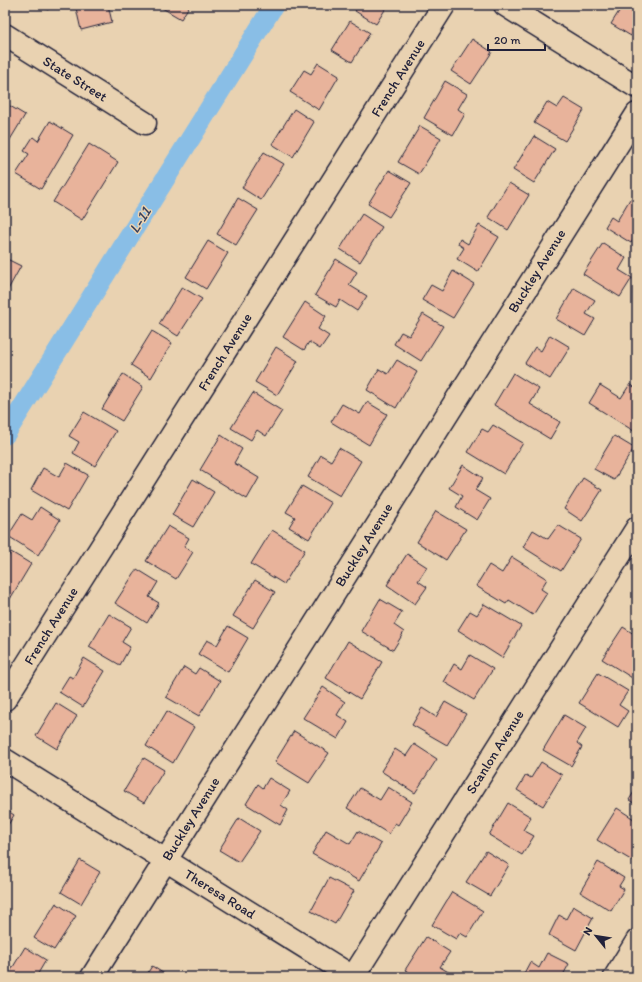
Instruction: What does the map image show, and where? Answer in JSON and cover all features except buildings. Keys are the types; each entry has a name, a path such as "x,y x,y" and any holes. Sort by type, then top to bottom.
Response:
{"street":[{"name":"French Avenue","path":"5,699 444,5"},
{"path":"505,5 637,87"},
{"name":"State Street","path":"5,35 145,123"},
{"name":"Buckley Avenue","path":"92,977 637,114"},
{"name":"Scanlon Avenue","path":"353,977 637,528"},
{"name":"Theresa Road","path":"5,760 353,977"},
{"path":"614,977 637,942"}],"waterway":[{"name":"L-11","path":"5,435 274,5"}]}
